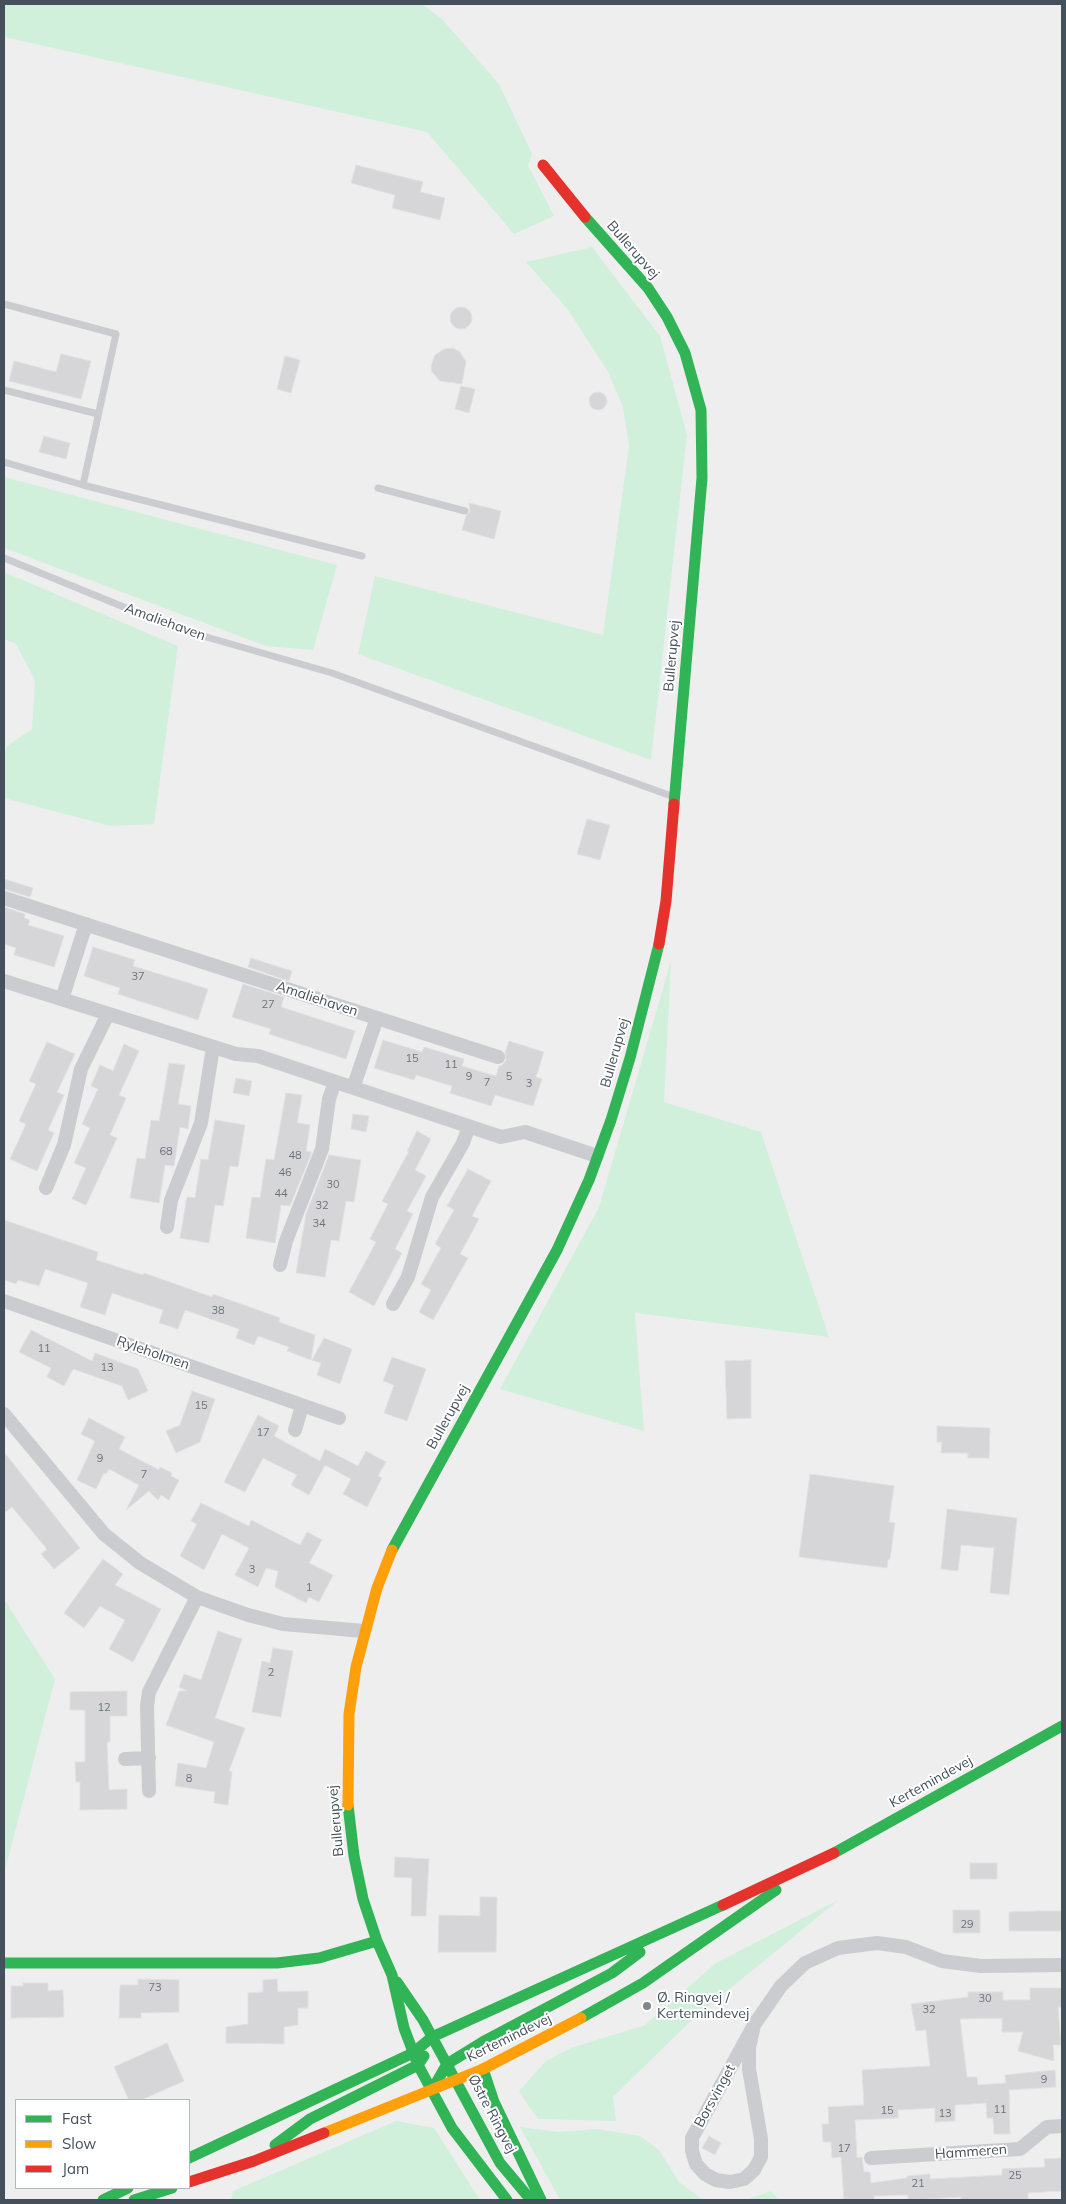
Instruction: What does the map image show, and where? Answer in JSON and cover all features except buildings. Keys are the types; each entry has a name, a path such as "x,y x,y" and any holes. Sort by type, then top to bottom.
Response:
{"main road":[{"name":"Bullerupvej","path":"430,2040 425,2025 392,1975 377,1941 363,1899 354,1856 348,1805 349,1714 364,1631 377,1588 392,1550 557,1250 597,1156 630,1058 659,943 666,901 702,478 703,443 701,410 685,353 667,317 648,288 587,220 543,165"},
{"name":"Kertemindevej","path":"190,2158 418,2058 430,2040 814,1864 1062,1726"},
{"name":"Kertemindevej","path":"190,2182 254,2161 432,2090 483,2068 546,2037 643,1984 814,1864"},
{"path":"432,2090 445,2067 486,2040 612,1973 669,1930"},
{"path":"4,1963 277,1963 319,1958 377,1941"},
{"name":"Bullerupvej","path":"392,1975 402,2023 418,2058"},
{"name":"Østre Ringvej","path":"430,2040 445,2067 456,2080 471,2112 500,2163 531,2200"},
{"path":"254,2161 310,2119 418,2058 445,2067"},
{"path":"418,2058 452,2128 507,2200"},
{"path":"483,2068 494,2102 541,2200"},
{"path":"103,2200 126,2189"},
{"path":"134,2200 169,2189"}],"street":[{"name":"Amaliehaven","path":"4,898 498,1057"},
{"path":"62,999 86,924"},
{"path":"4,981 236,1054 258,1056 501,1137 525,1132 597,1156"},
{"path":"46,1188 64,1145 80,1069 108,1014"},
{"name":"Amaliehaven","path":"353,1088 377,1018"},
{"path":"167,1227 170,1200 201,1123 213,1047"},
{"path":"280,1265 286,1241 322,1148 329,1099 334,1082"},
{"path":"393,1304 408,1278 432,1197 463,1143 470,1126"},
{"name":"Ryleholmen","path":"4,1301 339,1418"},
{"path":"295,1430 302,1406"},
{"path":"4,1414 104,1534 140,1563 197,1597 248,1615 283,1624 364,1631"},
{"path":"149,1791 147,1706 149,1692 197,1597"},
{"path":"126,1759 149,1758"},
{"name":"Borsvinget","path":"754,2025 749,2048 749,2069 761,2139 761,2157 754,2170 744,2179 730,2182 716,2180 705,2174 696,2164 692,2151 692,2138 754,2025 780,1986 805,1963 838,1948 876,1942 906,1948 942,1961 981,1966 1062,1965"},
{"name":"Hammeren","path":"871,2158 1020,2149 1047,2127 1062,2126"}],"lane":[{"path":"4,304 116,334 83,485"},
{"path":"4,390 98,414"},
{"path":"4,462 83,485 362,556"},
{"path":"378,488 465,511"},
{"name":"Amaliehaven","path":"4,558 175,628 332,673 675,798"}],"green space":[{"path":"4,4 422,4 442,19 499,84 532,154 528,165 554,216 514,234 427,132 4,37"},
{"path":"592,247 660,336 687,435 651,760 358,654 375,576 603,635 629,446 623,407 608,372 569,311 526,262"},
{"path":"4,477 337,565 313,650 266,646 4,548"},
{"path":"4,572 178,646 154,824 111,826 4,798 4,756 7,746 32,729 35,680 16,644 4,639"},
{"path":"671,961 664,1102 761,1132 829,1337 635,1313 644,1431 500,1389 599,1207"},
{"path":"4,1599 55,1679 4,1874"},
{"path":"840,1899 695,2017 613,2097 616,2121 538,2119 529,2107 519,2091 546,2061 571,2048 645,2025 716,1963"},
{"path":"396,2121 434,2128 480,2200 231,2200 233,2191"},
{"path":"520,2127 558,2132 597,2129 640,2136 659,2150 679,2182 703,2200 560,2200"},
{"path":"771,2191 779,2200 745,2200"}],"traffic: fast":[{"path":"585,217 648,288 667,317 685,353 701,410 702,478 674,804"},
{"path":"392,1550 557,1250 589,1180 611,1120 630,1058 659,944"},
{"path":"834,1853 1062,1726"},
{"path":"348,1805 354,1856 363,1899 377,1941 392,1975 404,2028 418,2065 452,2128 507,2200"},
{"path":"581,2018 643,1983 776,1890"},
{"path":"190,2158 413,2053 432,2037 723,1905"},
{"path":"4,1963 277,1963 319,1958 377,1941"},
{"path":"432,2090 447,2064 486,2040 612,1973 640,1952"},
{"path":"397,1982 423,2020 500,2163 531,2200"},
{"path":"275,2145 310,2119 418,2065 424,2056"},
{"path":"483,2069 494,2102 541,2200"},
{"path":"103,2200 126,2189"},
{"path":"134,2200 169,2189"}],"traffic: slow":[{"path":"348,1805 349,1714 356,1667 377,1588 392,1550"},
{"path":"324,2133 483,2069 581,2018"}],"traffic: jam":[{"path":"543,165 585,217"},
{"path":"659,944 666,901 674,804"},
{"path":"723,1905 834,1853"},
{"path":"190,2182 254,2161 324,2133"}],"place":[{"name":"Ø. Ringvej / Kertemindevej","path":"647,2006"}]}
